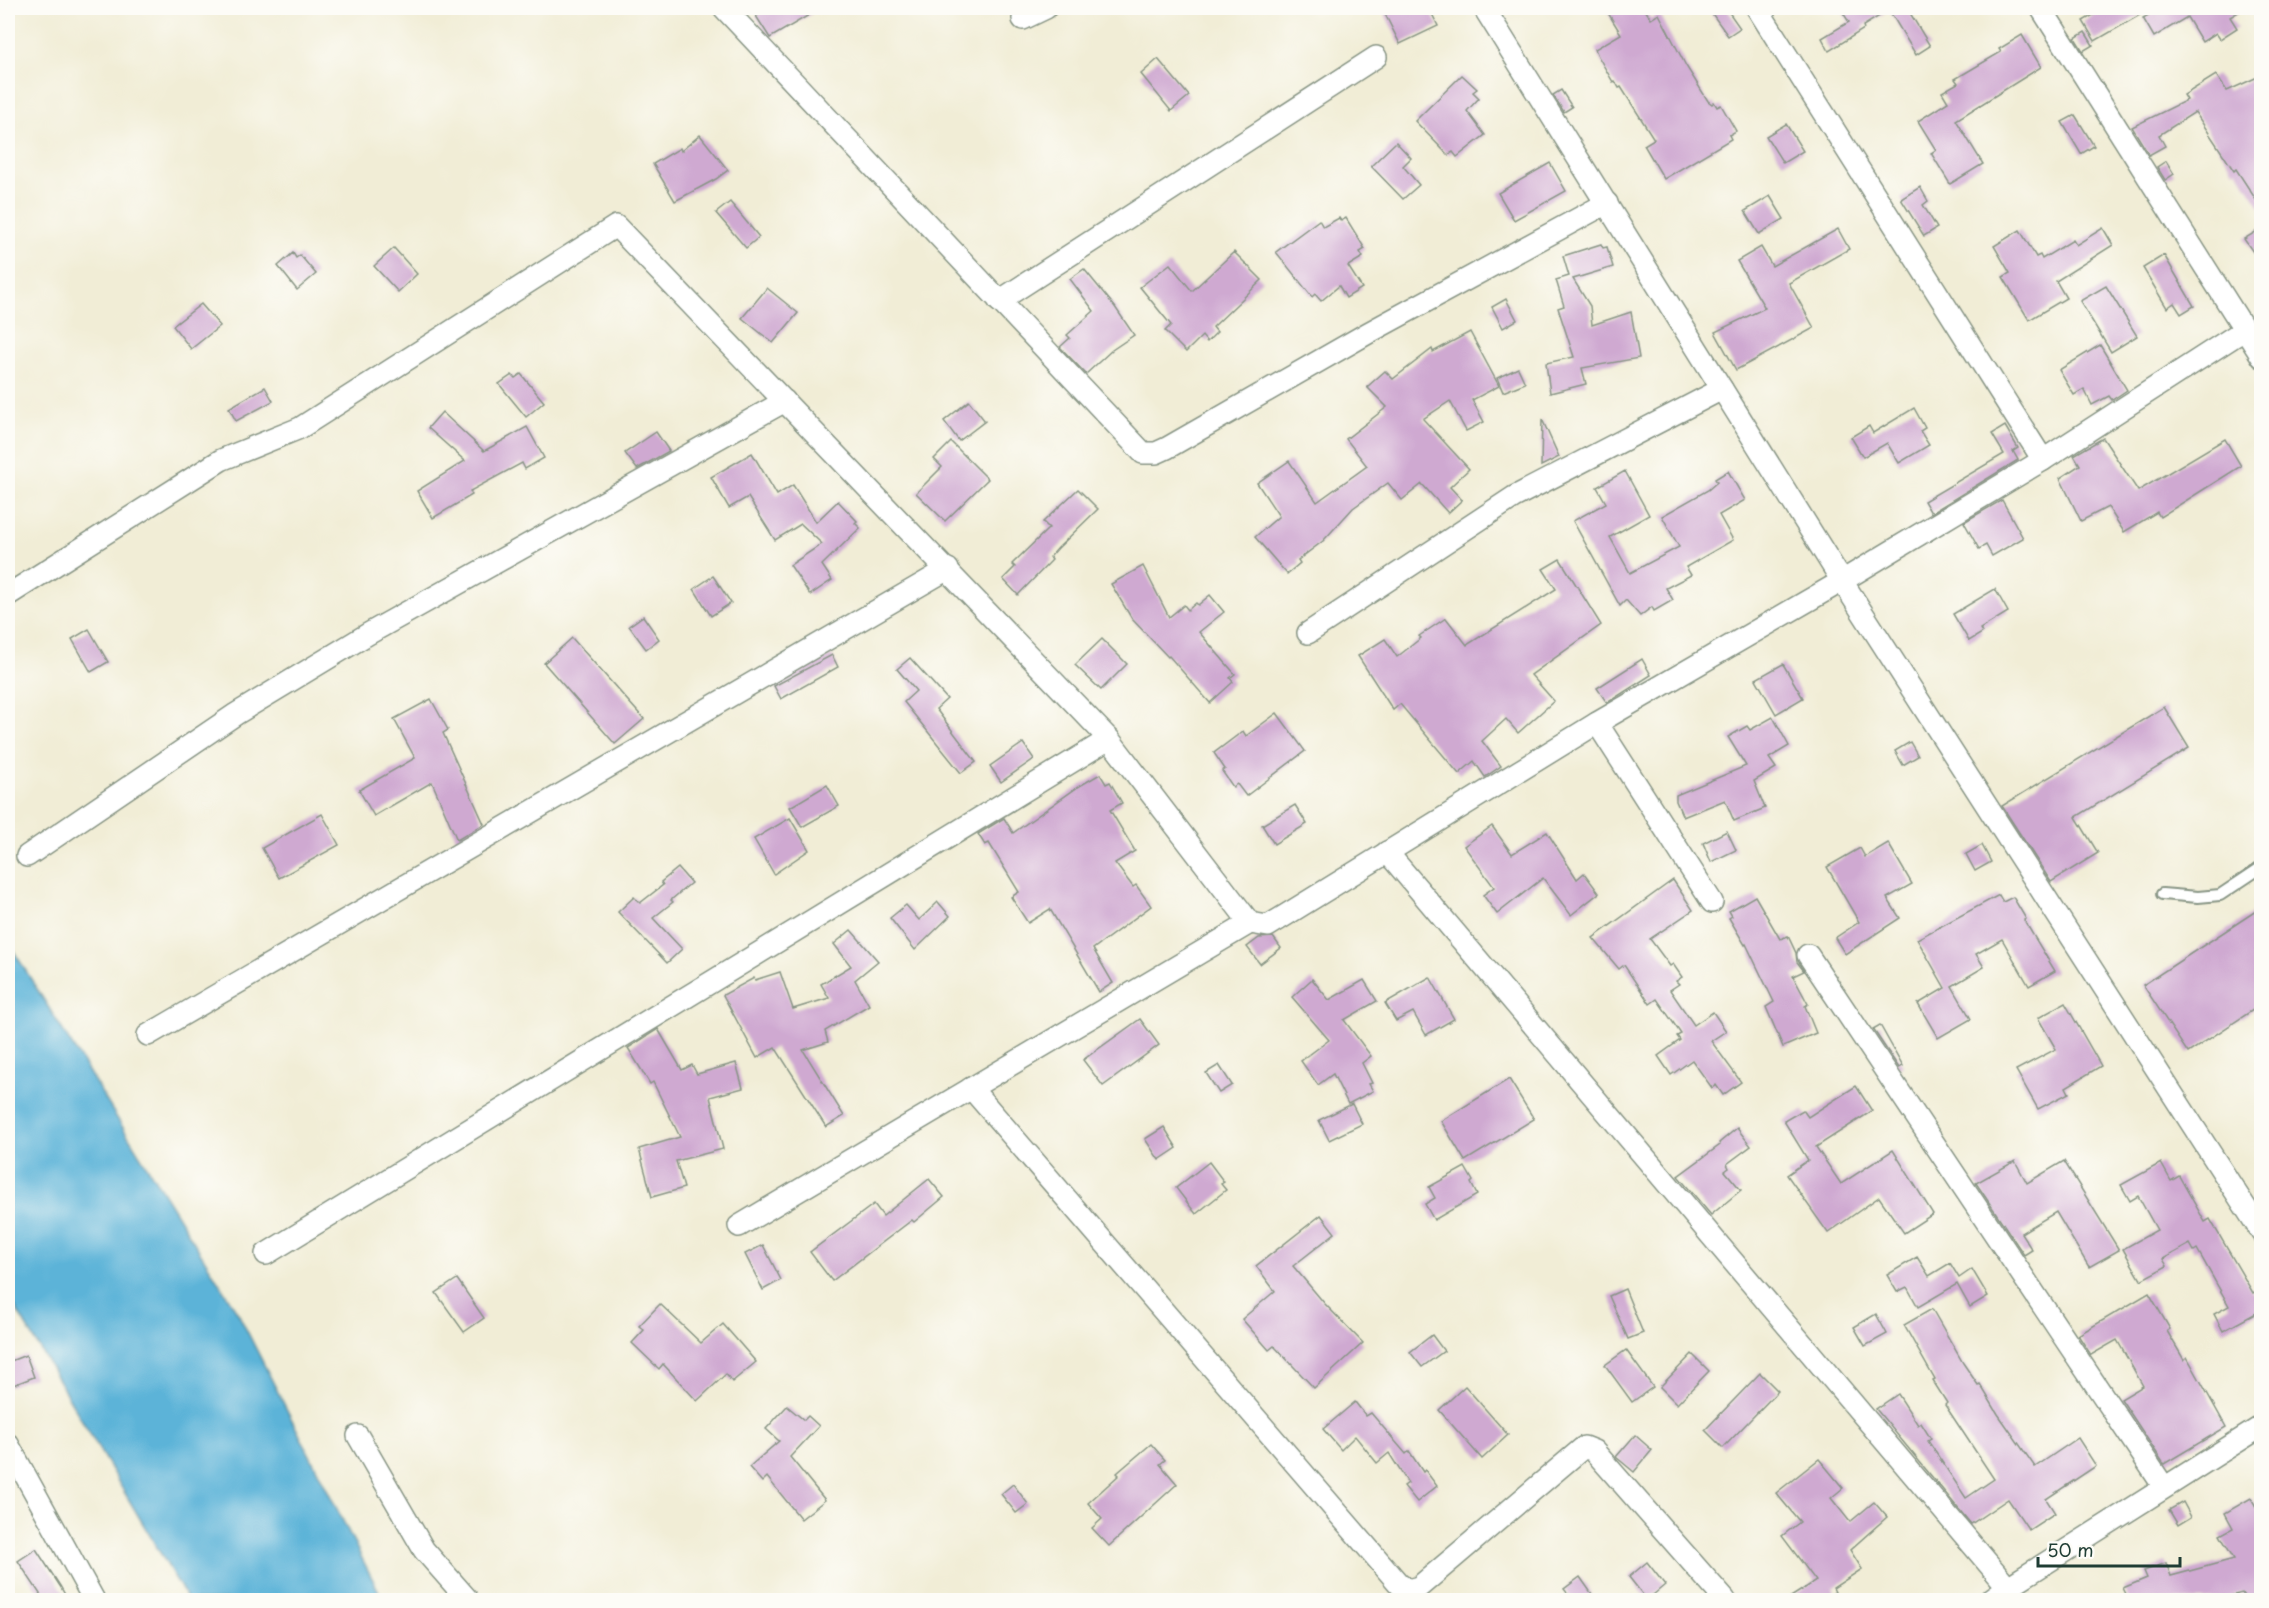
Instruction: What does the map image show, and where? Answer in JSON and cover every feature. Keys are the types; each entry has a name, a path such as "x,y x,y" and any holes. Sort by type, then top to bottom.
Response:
{"street":[{"path":"724,8 1143,453 1156,453 1368,333 1607,203"},
{"path":"1023,20 1046,8"},
{"path":"1484,8 1842,581 2262,1233"},
{"path":"1757,8 2043,460"},
{"path":"2041,8 2262,357"},
{"path":"999,301 1376,57"},
{"path":"8,595 221,460 300,429 616,226 1109,739 1250,923"},
{"path":"739,1226 1250,923 1268,926 1597,723 1842,581 2043,460 2244,330"},
{"path":"1308,633 1514,497 1722,388"},
{"path":"27,856 256,701 368,634 785,401"},
{"path":"148,1035 948,569"},
{"path":"1597,723 1712,902"},
{"path":"266,1254 1109,739"},
{"path":"1387,852 2008,1587"},
{"path":"1808,955 2164,1487"},
{"path":"971,1088 1399,1584 1408,1590 1419,1587 1584,1447 1594,1451 1725,1600"},
{"path":"1990,1600 2262,1426"},
{"path":"358,1436 424,1550 468,1600"},
{"path":"8,1444 94,1600"}],"lane":[{"path":"2162,894 2198,897 2220,895 2262,867"}],"water":[{"path":"8,942 239,1315 383,1600 188,1600 8,1295"}],"building":[{"path":"770,8 821,8 770,38 756,16"},
{"path":"1382,8 1429,8 1438,26 1400,44"},
{"path":"1605,8 1644,8 1651,19 1659,14 1686,66 1708,101 1712,104 1714,102 1717,107 1721,105 1736,131 1729,135 1731,139 1664,179 1644,145 1654,139 1621,87 1619,88 1615,81 1613,82 1595,49 1621,34"},
{"path":"1708,8 1726,8 1740,28 1728,36"},
{"path":"1840,8 1907,8 1930,46 1916,55 1889,10 1829,51 1822,38 1849,22"},
{"path":"2105,8 2152,8 2095,41 2083,21"},
{"path":"2161,8 2245,8 2230,17 2237,28 2220,39 2216,33 2202,42 2187,17 2154,37 2143,18"},
{"path":"2085,32 2093,45 2083,51 2075,38"},
{"path":"2022,35 2041,67 1956,120 1983,164 1950,184 1931,153 1936,150 1918,121 1948,102 1942,92 1958,83 1955,79 2001,52 1999,49"},
{"path":"1158,59 1189,96 1171,111 1141,74"},
{"path":"1462,75 1477,89 1473,92 1479,98 1467,111 1485,135 1457,157 1453,152 1448,155 1415,121"},
{"path":"2216,75 2227,91 2262,75 2262,209 2195,112 2159,135 2165,146 2149,155 2132,127 2187,100 2184,95"},
{"path":"1561,90 1572,107 1564,112 1553,95"},
{"path":"2075,115 2094,146 2081,154 2062,122"},
{"path":"1786,124 1803,151 1783,163 1766,136"},
{"path":"700,135 728,170 675,201 653,164 680,148 681,151"},
{"path":"1396,142 1411,158 1403,166 1419,185 1403,199 1371,166"},
{"path":"2166,161 2174,174 2165,180 2157,167"},
{"path":"1550,163 1566,191 1514,220 1498,193"},
{"path":"1920,187 1928,201 1923,205 1937,228 1924,236 1901,199"},
{"path":"1770,196 1784,219 1759,234 1745,211"},
{"path":"730,202 759,237 746,248 716,213"},
{"path":"1339,218 1341,221 1346,218 1365,249 1360,252 1363,257 1348,266 1362,288 1346,298 1339,286 1321,301 1315,294 1312,297 1276,252 1319,220 1323,227"},
{"path":"2103,228 2113,245 2056,281 2066,298 2029,320 2003,277 2010,273 1994,246 2020,230 2036,257 2040,255 2042,259 2073,240 2076,245"},
{"path":"2262,228 2262,265 2244,239"},
{"path":"1838,229 1849,249 1789,283 1814,328 1736,370 1715,332 1765,308 1737,261 1761,247 1772,266"},
{"path":"1601,244 1603,248 1607,247 1613,267 1573,279 1590,306 1592,325 1631,312 1639,358 1582,368 1586,384 1550,393 1546,363 1574,357 1558,308 1564,306 1556,280 1569,276 1563,256"},
{"path":"394,248 417,274 398,292 374,266"},
{"path":"1234,252 1262,280 1213,327 1217,332 1207,342 1202,336 1186,352 1165,331 1171,325 1140,287 1170,264 1192,291"},
{"path":"293,253 296,258 300,255 316,274 297,290 278,266"},
{"path":"2164,255 2194,306 2181,314 2174,303 2167,308 2143,268"},
{"path":"1084,269 1134,335 1112,350 1086,374 1060,347 1070,338 1067,335 1094,311 1070,279"},
{"path":"2106,286 2137,336 2111,352 2080,301"},
{"path":"767,288 798,313 773,343 742,318"},
{"path":"1506,299 1517,320 1503,328 1492,307"},
{"path":"201,304 220,326 191,349 173,326"},
{"path":"1470,332 1499,386 1472,400 1484,422 1466,431 1450,401 1423,419 1469,469 1450,487 1462,500 1448,513 1422,484 1402,500 1388,483 1353,508 1323,541 1298,560 1300,563 1287,574 1255,537 1279,516 1257,483 1289,461 1317,502 1367,466 1346,439 1387,407 1367,387 1385,371 1393,379 1432,349 1433,352"},
{"path":"2100,345 2127,390 2112,400 2109,396 2092,405 2084,389 2074,395 2059,370"},
{"path":"1518,368 1525,383 1503,392 1497,378"},
{"path":"521,374 544,402 526,417 499,384 512,375 515,378"},
{"path":"265,387 273,401 236,421 229,408"},
{"path":"969,401 985,421 959,441 944,421"},
{"path":"1914,408 1925,428 1920,431 1929,445 1899,463 1887,443 1863,457 1851,437 1869,426 1873,433"},
{"path":"442,412 484,451 527,427 544,458 525,469 522,463 470,491 472,495 433,518 417,491 465,461 428,428"},
{"path":"1542,419 1559,457 1541,466"},
{"path":"2005,426 2018,448 2013,451 2018,460 1931,513 1924,501 2004,454 1992,434"},
{"path":"656,432 669,451 637,469 625,453"},
{"path":"2103,438 2138,491 2225,439 2241,466 2160,517 2157,512 2124,532 2108,507 2081,521 2060,478 2080,465 2074,455"},
{"path":"951,442 988,479 945,521 916,493 942,467 934,459"},
{"path":"752,453 777,495 793,485 816,522 838,501 857,521 855,523 860,528 822,565 832,580 810,595 790,565 822,544 801,524 775,540 748,497 729,508 711,477"},
{"path":"1625,471 1649,515 1610,537 1630,573 1679,547 1662,516 1708,490 1717,482 1715,479 1728,471 1745,500 1719,515 1733,540 1686,567 1691,575 1666,588 1673,600 1654,611 1652,607 1640,616 1626,600 1620,606 1573,521 1606,503 1597,487"},
{"path":"1078,489 1098,509 1058,548 1050,557 1052,560 1018,595 1003,579 1015,567 1012,564 1049,528 1043,522"},
{"path":"2002,500 2023,538 1992,556 1986,545 1979,549 1964,522"},
{"path":"1560,559 1601,625 1531,675 1554,701 1518,733 1506,719 1482,741 1501,766 1485,777 1474,761 1459,774 1400,704 1393,710 1358,656 1385,639 1397,657 1421,638 1419,636 1446,618 1467,645 1556,589 1543,569"},
{"path":"1143,566 1169,617 1184,605 1188,610 1210,595 1224,612 1199,632 1235,674 1230,678 1233,682 1210,703 1169,656 1132,619 1111,584"},
{"path":"713,576 731,603 711,616 694,589"},
{"path":"1995,589 2008,612 1980,629 1982,633 1969,641 1953,614"},
{"path":"643,616 659,639 646,649 629,626"},
{"path":"89,629 108,662 91,672 72,639"},
{"path":"572,638 644,719 615,744 544,663"},
{"path":"1102,639 1127,664 1101,690 1075,665"},
{"path":"832,655 838,667 781,699 774,686"},
{"path":"910,658 947,699 936,709 976,762 961,773 904,702 916,691 897,669"},
{"path":"1642,659 1651,675 1607,703 1597,688"},
{"path":"1783,664 1803,698 1776,714 1756,679"},
{"path":"431,699 448,730 443,733 484,824 457,840 432,782 374,816 359,790 415,758 394,719"},
{"path":"2164,707 2189,748 2076,817 2098,853 2051,882 2002,806"},
{"path":"1277,713 1305,751 1246,796 1237,784 1233,787 1214,753 1243,731 1246,736"},
{"path":"1773,717 1789,746 1769,758 1776,768 1754,781 1765,808 1734,821 1725,800 1683,817 1676,801 1676,795 1746,766 1728,737 1747,726 1750,730"},
{"path":"1910,742 1918,756 1903,765 1895,751"},
{"path":"1023,743 1034,759 1001,782 990,766"},
{"path":"1100,774 1106,784 1110,782 1122,803 1110,810 1135,851 1115,863 1133,887 1136,885 1151,906 1093,949 1113,983 1099,992 1050,909 1028,923 1011,897 1019,892 989,843 985,845 978,834 1004,818 1013,833"},
{"path":"827,785 839,806 802,827 790,807"},
{"path":"1295,805 1307,824 1274,844 1262,825"},
{"path":"322,814 339,845 279,878 262,848"},
{"path":"790,818 809,850 774,874 754,839"},
{"path":"1492,826 1512,854 1547,832 1577,879 1584,873 1599,893 1571,915 1543,878 1497,914 1483,895 1494,887 1464,846"},
{"path":"1727,831 1736,850 1711,862 1703,843"},
{"path":"1888,843 1912,884 1887,898 1900,918 1845,954 1835,938 1859,922 1827,867 1860,848 1865,857"},
{"path":"1982,845 1991,862 1975,871 1966,854"},
{"path":"678,868 691,883 653,918 682,949 667,963 618,912 634,897 640,903 663,885 661,882"},
{"path":"1673,880 1693,910 1650,939 1670,966 1673,964 1682,977 1676,981 1679,984 1670,990 1694,1025 1713,1012 1726,1031 1711,1041 1741,1082 1723,1095 1716,1085 1712,1088 1692,1060 1671,1075 1658,1056 1680,1040 1677,1036 1681,1034 1657,999 1650,1004 1624,965 1619,969 1593,938"},
{"path":"1999,895 2003,902 2013,897 2055,971 2029,986 2002,939 1976,954 1984,967 1952,986 1971,1019 1938,1038 1918,1004 1945,988 1917,939"},
{"path":"1755,896 1780,939 1788,936 1796,953 1797,962 1804,971 1793,976 1808,1004 1805,1006 1816,1033 1783,1047 1766,1007 1774,1002 1746,944 1729,918 1732,916 1729,911"},
{"path":"938,902 950,916 915,950 890,918 906,905 919,920"},
{"path":"2262,907 2262,1004 2188,1053 2143,985"},
{"path":"851,930 878,961 855,980 869,1005 825,1031 828,1042 803,1050 844,1116 826,1127 775,1047 757,1058 723,995 754,978 755,980 780,972 793,1009 829,998 821,984 851,966 834,944"},
{"path":"1273,937 1281,948 1260,964 1247,947 1259,938"},
{"path":"1430,977 1454,1019 1426,1035 1413,1012 1396,1021 1385,1003"},
{"path":"1312,979 1329,1000 1364,980 1377,1001 1344,1020 1371,1056 1362,1063 1372,1083 1369,1084 1373,1091 1348,1104 1333,1074 1318,1085 1301,1061 1329,1040 1292,997"},
{"path":"2065,1003 2101,1066 2066,1087 2069,1093 2038,1109 2016,1070 2056,1049 2038,1018"},
{"path":"1140,1019 1159,1045 1103,1086 1083,1060"},
{"path":"1880,1025 1903,1066 1899,1068 1873,1029"},
{"path":"658,1029 682,1070 692,1065 697,1074 736,1063 743,1088 710,1097 723,1149 676,1161 684,1188 652,1197 639,1149 680,1137 653,1082 650,1084 628,1048"},
{"path":"1219,1065 1232,1085 1219,1093 1206,1073"},
{"path":"1509,1079 1534,1119 1465,1161 1441,1121"},
{"path":"1856,1086 1872,1111 1816,1147 1841,1184 1893,1150 1933,1214 1904,1233 1879,1197 1828,1233 1787,1175 1808,1160 1784,1121 1803,1110 1808,1117"},
{"path":"1352,1104 1362,1124 1329,1140 1319,1120"},
{"path":"1164,1127 1177,1148 1159,1160 1145,1139"},
{"path":"1737,1128 1751,1146 1727,1164 1729,1168 1725,1171 1741,1190 1711,1215 1678,1176 1720,1145 1719,1143"},
{"path":"2015,1161 2027,1183 2064,1161 2119,1250 2089,1267 2056,1212 2021,1233 2032,1250 2024,1255 1976,1183"},
{"path":"1209,1162 1224,1182 1221,1184 1226,1190 1196,1214 1176,1188"},
{"path":"2161,1163 2171,1181 2179,1176 2205,1222 2210,1219 2253,1293 2262,1288 2262,1310 2223,1331 2214,1314 2229,1306 2197,1249 2194,1251 2190,1244 2163,1259 2167,1266 2141,1280 2123,1249 2157,1230 2138,1196 2130,1201 2121,1185"},
{"path":"1465,1167 1473,1181 1471,1183 1477,1195 1434,1220 1425,1204 1435,1198 1429,1187"},
{"path":"929,1179 944,1197 914,1222 912,1220 832,1281 810,1252 874,1204 883,1216"},
{"path":"1321,1215 1335,1233 1293,1266 1325,1304 1363,1343 1314,1388 1274,1346 1269,1350 1242,1319 1275,1291 1256,1266"},
{"path":"763,1245 781,1280 763,1290 745,1254"},
{"path":"1917,1257 1929,1276 1950,1263 1959,1278 1972,1269 1988,1296 1970,1307 1957,1284 1918,1307 1907,1287 1897,1292 1887,1275"},
{"path":"457,1279 484,1318 464,1332 436,1293"},
{"path":"1625,1289 1643,1333 1628,1339 1609,1296"},
{"path":"2149,1293 2170,1329 2167,1331 2184,1360 2187,1357 2226,1427 2164,1464 2121,1399 2143,1386 2117,1340 2091,1355 2078,1335"},
{"path":"660,1304 701,1343 723,1324 756,1362 732,1382 726,1374 697,1401 663,1364 659,1369 632,1343 644,1330 639,1326"},
{"path":"1932,1309 1963,1363 1978,1385 1980,1384 2035,1467 2078,1438 2096,1466 2046,1499 2055,1513 2029,1530 2008,1499 1971,1524 1876,1409 1898,1394 1918,1425 1921,1423 1931,1439 1928,1441 1966,1498 1994,1479 1945,1405 1947,1403 1904,1325"},
{"path":"1876,1314 1887,1334 1865,1346 1854,1327"},
{"path":"1432,1335 1444,1351 1422,1367 1410,1352"},
{"path":"1626,1350 1653,1387 1632,1402 1605,1365"},
{"path":"1692,1354 1709,1371 1677,1404 1660,1387"},
{"path":"26,1355 34,1377 8,1387 8,1362"},
{"path":"1760,1373 1778,1391 1723,1448 1705,1430"},
{"path":"1465,1386 1508,1435 1482,1459 1439,1410"},
{"path":"1355,1402 1366,1416 1371,1413 1406,1454 1409,1451 1423,1472 1425,1470 1437,1486 1417,1502 1404,1486 1408,1483 1389,1453 1377,1463 1355,1436 1341,1450 1323,1429"},
{"path":"787,1406 804,1420 808,1416 819,1426 790,1457 825,1500 801,1519 767,1477 762,1482 749,1467 779,1441 766,1429"},
{"path":"1635,1435 1652,1450 1634,1472 1616,1457"},
{"path":"1151,1444 1165,1460 1160,1464 1177,1484 1109,1546 1092,1528 1102,1519 1088,1503 1119,1475 1117,1473"},
{"path":"1819,1459 1843,1488 1831,1498 1850,1522 1874,1502 1887,1517 1850,1550 1862,1569 1833,1588 1835,1592 1821,1600 1786,1600 1816,1581 1782,1536 1800,1522 1776,1493"},
{"path":"1013,1484 1028,1504 1016,1513 1001,1494"},
{"path":"2251,1498 2262,1517 2262,1600 2246,1600 2242,1593 2213,1600 2129,1600 2123,1588 2147,1578 2144,1571 2166,1563 2171,1576 2234,1559 2220,1535 2233,1528 2225,1513"},
{"path":"2183,1502 2191,1517 2178,1525 2169,1510"},
{"path":"36,1549 68,1600 44,1600 18,1561"},
{"path":"1647,1562 1665,1585 1647,1600 1629,1577"},
{"path":"1580,1577 1592,1594 1583,1600 1573,1600 1564,1589"}]}
